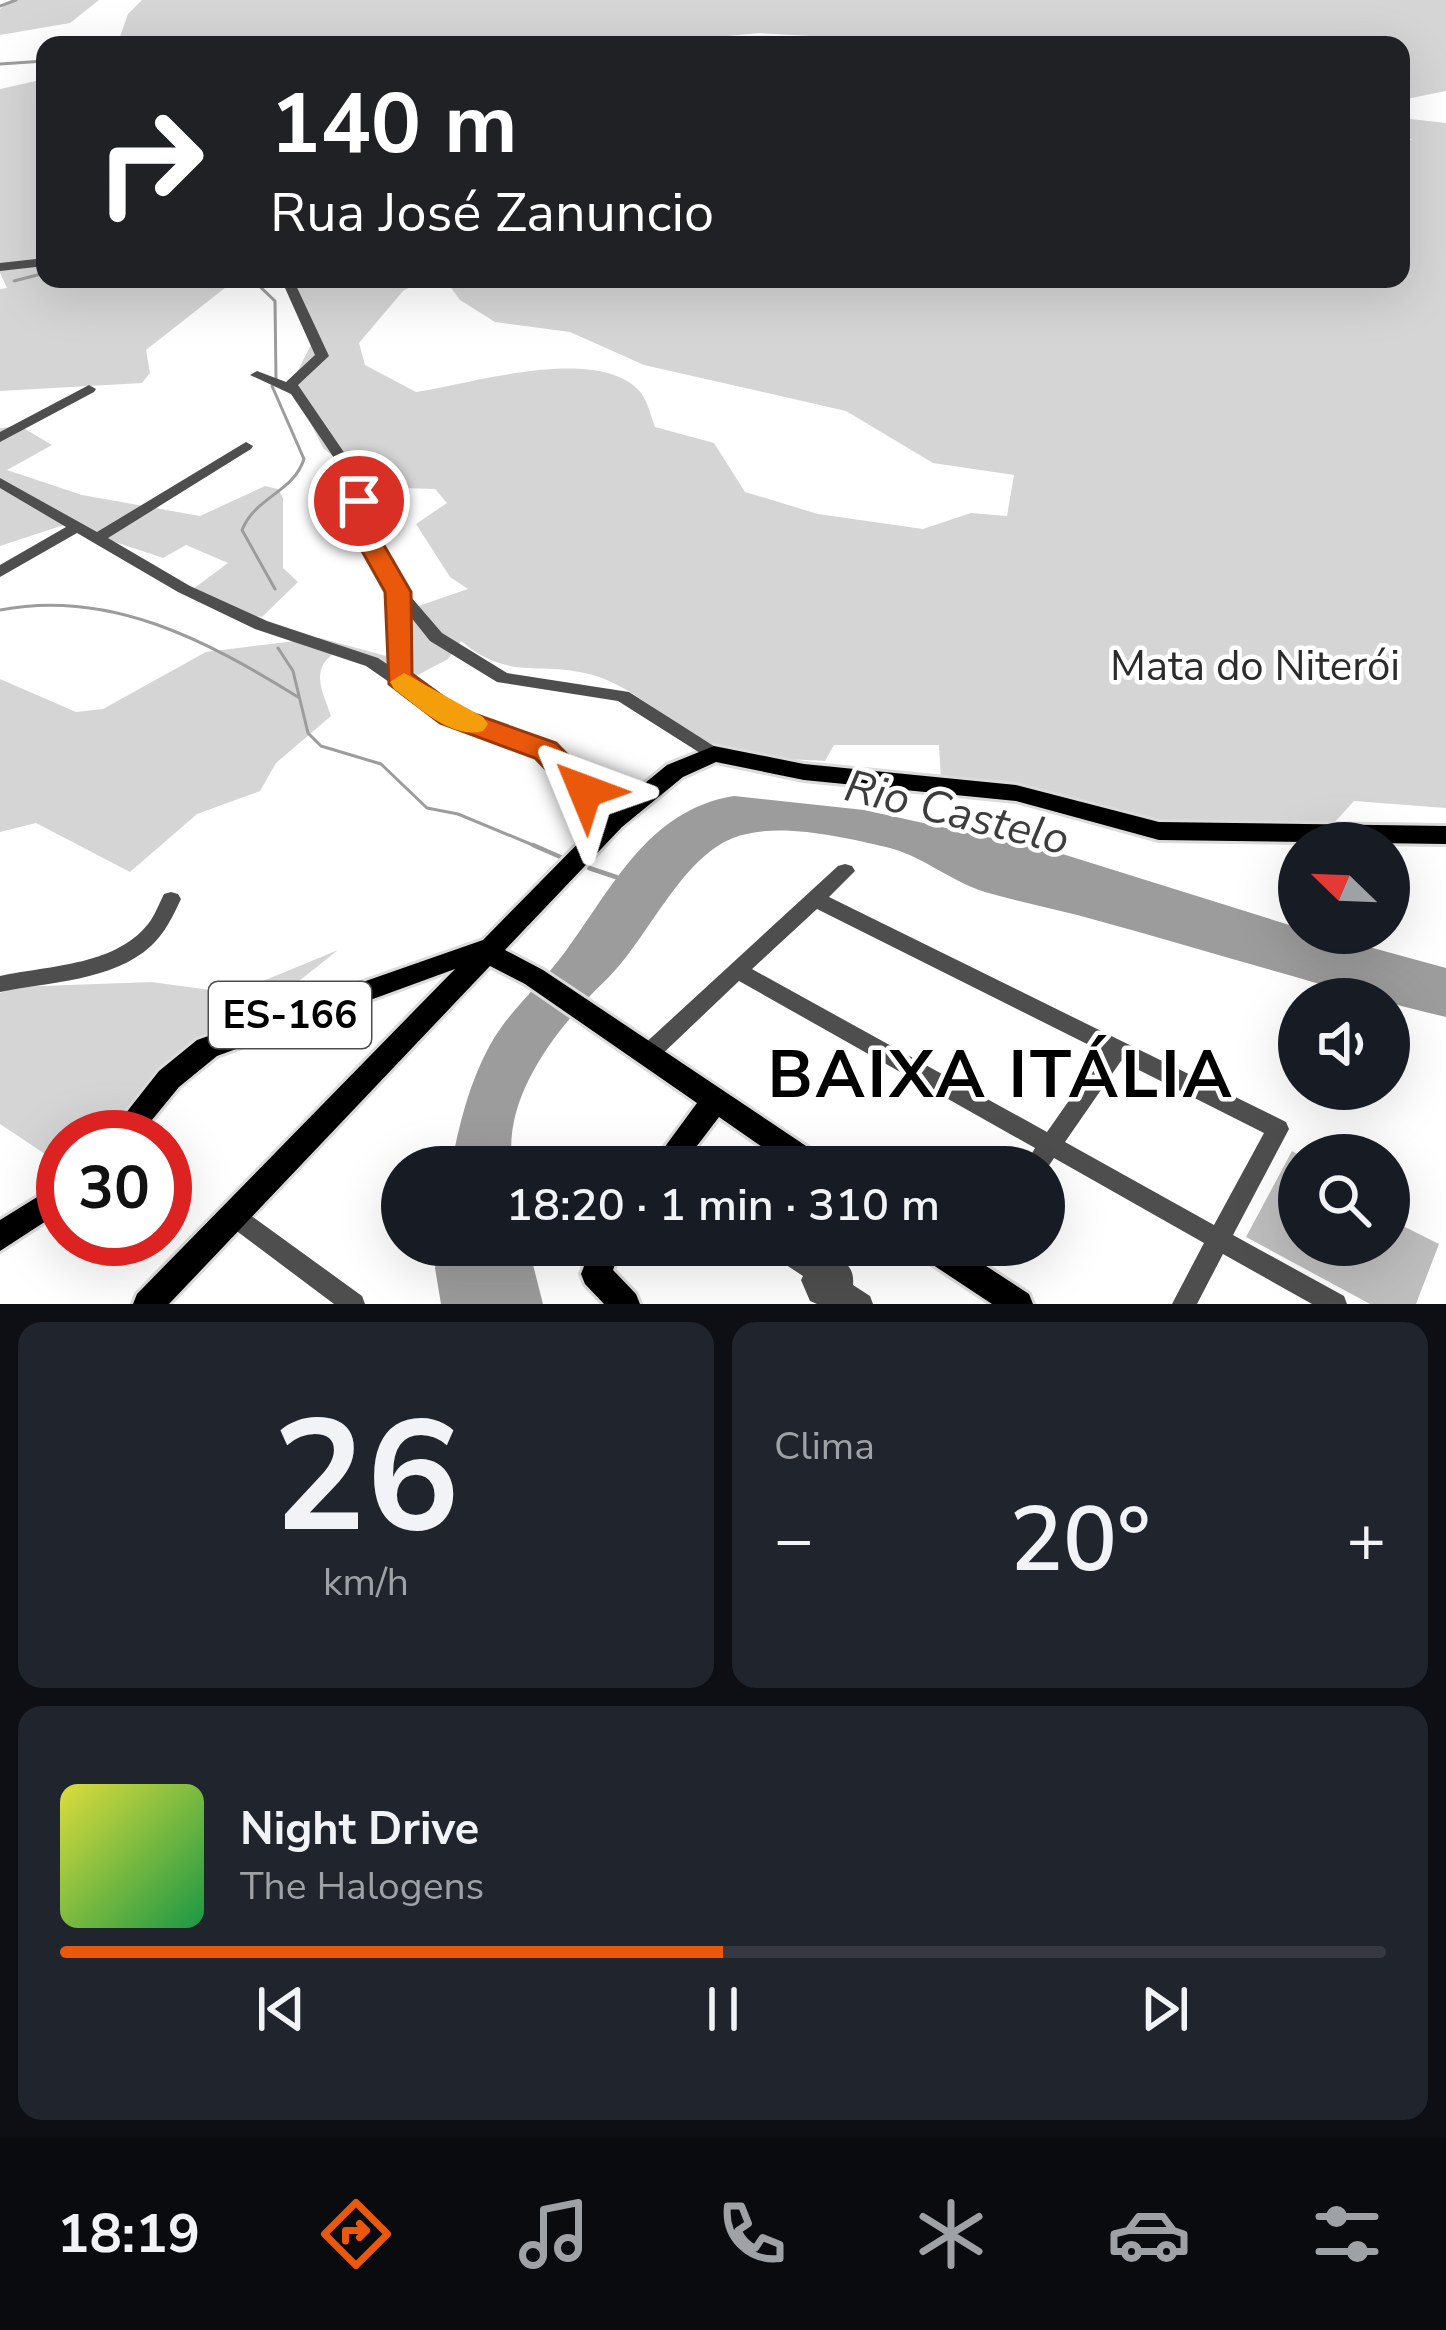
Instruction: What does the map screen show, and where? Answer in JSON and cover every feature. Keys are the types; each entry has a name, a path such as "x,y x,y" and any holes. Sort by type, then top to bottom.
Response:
{"main road":[{"path":"148,1304 492,952 614,820 675,771 714,754 822,774 1016,793 1159,831 1446,836"},
{"name":"ES-166","path":"143,1110 169,1079 207,1048 481,949 492,952"},
{"path":"492,952 783,1146"},
{"path":"680,1146 716,1100"},
{"path":"0,1237 36,1212"},
{"path":"601,1266 600,1281 625,1304"},
{"path":"980,1266 1018,1304"}],"street":[{"path":"0,267 36,263"},
{"path":"290,288 322,356 293,379 295,391 362,489 362,525 398,592 436,637 502,678 623,696 714,754"},
{"path":"257,375 295,391"},
{"path":"0,438 89,389"},
{"path":"96,538 246,446"},
{"path":"0,482 261,625 372,662 450,716 546,751 614,820"},
{"path":"0,572 76,527"},
{"path":"398,592 398,678"},
{"path":"649,1054 845,871"},
{"path":"0,984 126,956 155,935 171,899"},
{"path":"815,899 1278,1129 1184,1304"},
{"path":"738,971 1335,1304"},
{"path":"1051,1144 1118,1049"},
{"path":"235,1216 352,1304"},
{"path":"800,1266 830,1293"}],"green space":[{"path":"12,0 99,0 70,23 0,35 0,9"},
{"path":"142,0 1446,0 1446,91 1410,98 1410,36 120,36 128,14"},
{"path":"36,81 36,288 225,288 146,350 150,373 142,383 0,391 0,289 7,288 0,273 0,89"},
{"name":"Mata do Niterói","path":"1410,119 1446,123 1446,808 1354,801 1335,822 1187,828 941,781 939,745 834,745 825,761 748,755 705,741 637,696 593,675 510,666 478,654 461,641 448,659 401,684 363,661 333,654 320,675 331,716 276,763 260,791 197,814 130,872 36,823 0,832 0,679 76,712 103,709 206,652 320,638 386,656 401,612 468,589 450,577 416,524 447,503 435,489 370,487 323,448 291,384 315,337 302,320 296,288 408,288 359,343 365,365 416,392 533,371 596,371 622,378 641,393 655,427 714,443 745,492 818,514 923,529 971,513 1007,516 1014,475 933,463 846,411 644,365 570,332 495,322 460,300 451,288 1410,288"},
{"path":"20,426 52,445 7,470 82,495 200,516 265,486 278,489 283,498 283,568 298,582 262,617 230,611 193,589 228,563 186,545 163,558 64,525 0,546 0,428"},
{"path":"338,950 137,1110 36,1110 36,1148 0,1124 0,993 15,987 151,982 218,991 251,986"}],"shaded area":[{"name":"Rio Castelo","path":"734,796 864,810 1056,852 1278,921 1278,954 1395,954 1446,968 1446,1017 1410,1008 1410,978 1299,978 985,892 886,847 809,832 750,833 714,848 697,863 622,962 553,1040 525,1089 511,1146 455,1146 476,1074 507,1020 556,964 635,856 678,817"},
{"path":"533,1266 543,1304 441,1304 435,1268"}],"building":[{"path":"1278,1177 1278,1254 1246,1237"},
{"path":"1410,1230 1439,1244 1416,1304 1370,1304 1300,1266 1410,1266"}],"waterway":[{"path":"0,6 16,0"},
{"path":"0,64 36,62"},
{"path":"14,281 36,275"},
{"path":"261,288 275,301 276,379"},
{"path":"272,386 304,459 292,480 256,509 242,530 275,589"},
{"path":"0,610 80,607 156,624 228,656 298,697"},
{"path":"278,648 293,671 308,733 321,746 381,764 427,808 458,814 537,847"},
{"path":"533,845 537,847"},
{"path":"537,847 565,859"},
{"path":"589,868 616,877"}],"slow traffic":[{"path":"404,682 450,716 473,724"}],"district":[{"name":"BAIXA ITÁLIA","path":"1001,1075"}],"route":[{"path":"359,501 365,535 398,592 398,678 450,716 546,751 585,791"}]}
